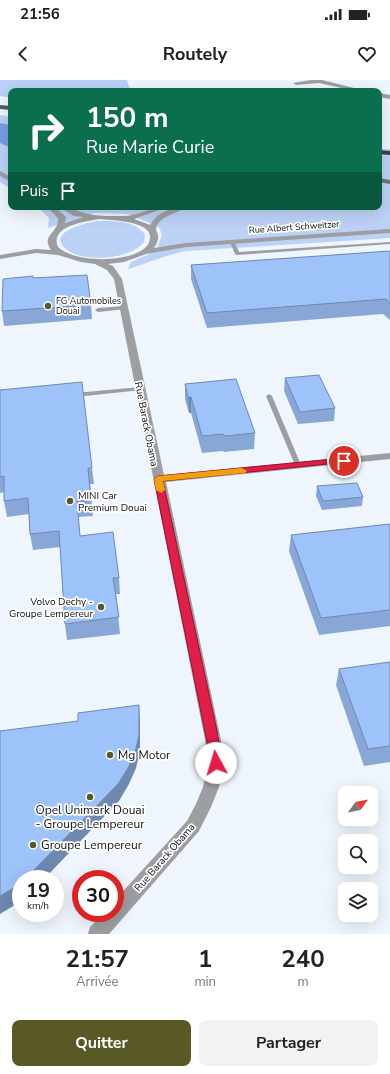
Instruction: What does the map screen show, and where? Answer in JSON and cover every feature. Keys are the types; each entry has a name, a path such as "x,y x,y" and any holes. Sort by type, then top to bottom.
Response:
{"street":[{"path":"293,82 319,81 350,88"},
{"path":"293,82 302,88"},
{"path":"54,210 62,217 60,229"},
{"path":"69,210 77,214 96,218"},
{"path":"60,253 55,249 52,242 54,235 60,229 74,222 96,218 122,218 138,216 155,210"},
{"path":"98,262 108,266 117,277 123,265 152,245 154,240 152,226 156,220 176,210"},
{"name":"Rue Albert Schweitzer","path":"122,218 141,223 153,233 170,241 199,244"},
{"name":"Rue Albert Schweitzer","path":"60,253 75,259 98,262 120,260 170,247 390,231"},
{"path":"0,257 24,252 52,242"},
{"path":"24,252 44,251 60,253"},
{"name":"Rue Barack Obama","path":"97,934 192,826 206,801 215,769 213,738 117,277"},
{"path":"158,479 390,456"}],"lane":[{"path":"232,242 237,254 390,243"},
{"path":"98,310 124,308"},
{"path":"69,395 140,389"},
{"path":"269,396 298,465"}],"shaded area":[{"path":"0,80 127,80 129,88 8,88 8,97 0,96"},
{"path":"0,115 8,116 8,187 0,182"},
{"path":"382,149 390,149 390,238 186,251 128,269 131,262 156,251 162,235 159,227 128,214 95,213 48,228 49,218 41,210 382,210"},
{"path":"100,221 131,224 141,230 145,235 144,242 138,248 129,253 106,258 94,258 73,253 66,249 61,243 61,237 65,232 88,223"}],"water":[{"path":"0,123 8,124 8,147 0,143"}],"building":[{"path":"390,251 390,304 386,299 207,313 191,265"},
{"path":"87,275 91,305 2,311 3,279 33,276 33,278"},
{"path":"319,375 335,408 300,412 285,378"},
{"path":"236,379 255,433 225,436 223,434 202,436 191,397 188,397 185,384"},
{"path":"82,382 92,468 88,468 91,500 77,501 80,536 113,532 119,578 113,578 119,617 65,624 59,531 30,534 28,498 4,501 4,476 0,477 0,390"},
{"path":"357,483 363,497 323,501 317,486"},
{"path":"390,524 390,610 321,618 291,535"},
{"path":"390,662 390,746 368,749 339,669"},
{"name":"Groupe Lempereur","path":"139,705 139,735 135,752 128,768 118,784 34,870 12,870 12,889 0,896 0,731 78,721 78,713"}],"slow traffic":[{"path":"161,490 158,479 242,471"}],"place":[{"name":"FG Automobiles Douai","path":"48,306"},
{"name":"MINI Car Premium Douai","path":"70,501"},
{"name":"Volvo Dechy - Groupe Lempereur","path":"101,607"},
{"name":"Mg Motor","path":"110,755"},
{"name":"Opel Unimark Douai - Groupe Lempereur","path":"90,797"},
{"name":"Groupe Lempereur","path":"33,845"}],"route":[{"path":"216,763 214,745 158,479 344,461"}]}
